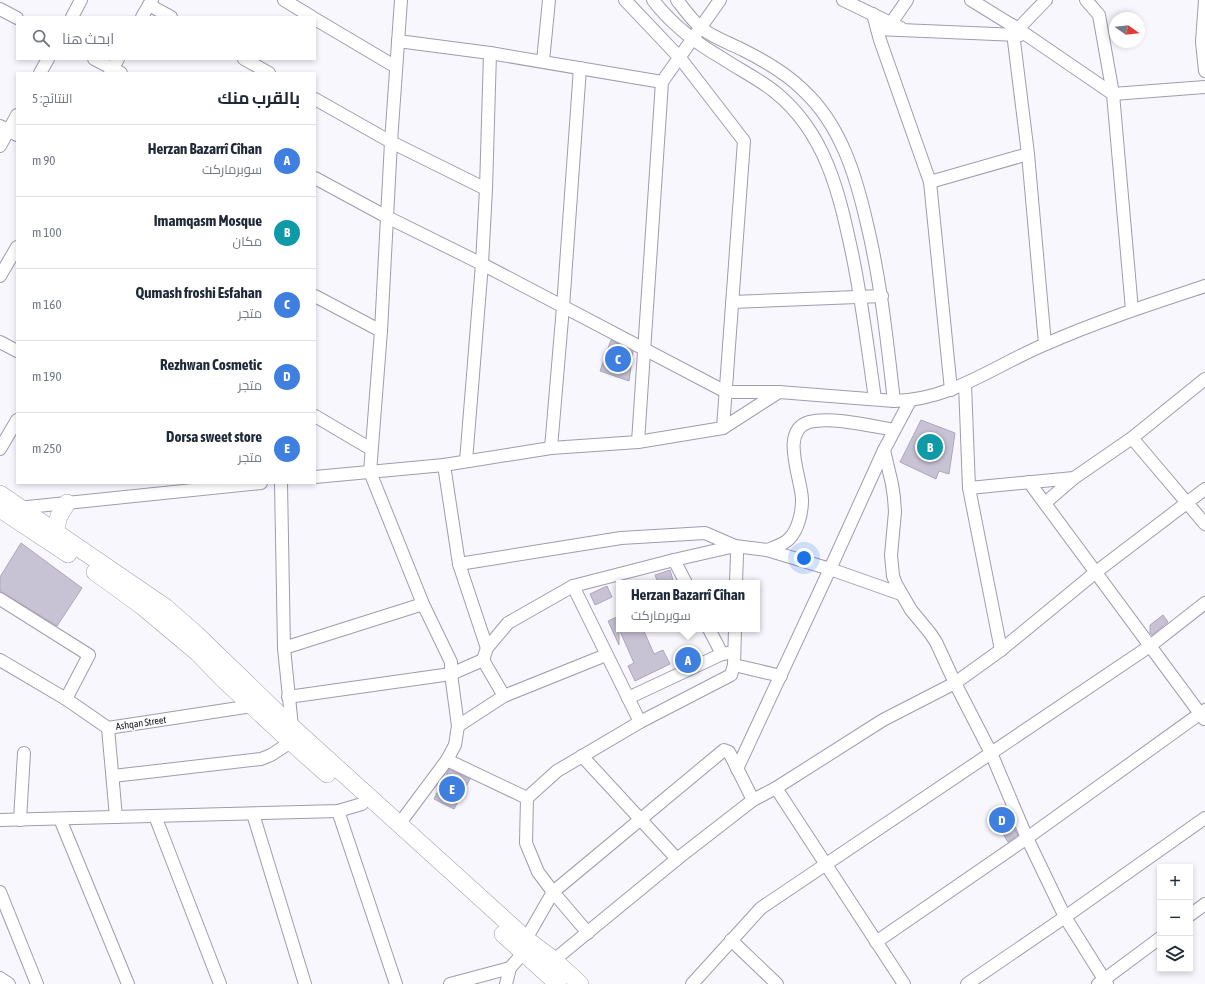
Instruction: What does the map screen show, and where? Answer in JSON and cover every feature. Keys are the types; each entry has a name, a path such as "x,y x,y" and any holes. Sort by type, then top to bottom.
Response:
{"street":[{"path":"73,16 81,0"},
{"path":"284,0 311,16"},
{"path":"400,823 447,760 455,745 458,726 451,674 451,662 424,604 370,472 381,331 391,142 401,0"},
{"path":"543,62 549,0"},
{"path":"625,0 680,58 744,141 723,428"},
{"path":"653,0 661,11 693,40 752,76 776,93 791,106 813,135 832,173 839,197 861,297 875,399"},
{"path":"677,0 701,28 776,68 804,90 823,112 834,129 853,172 861,197 871,240 882,296 894,401"},
{"path":"638,442 662,82 720,0"},
{"path":"843,0 873,14 884,30 930,182 951,390"},
{"path":"884,30 907,0"},
{"path":"971,0 1113,94 1205,87"},
{"path":"1045,344 1018,31 1046,0"},
{"path":"1086,0 1099,15 1113,94 1132,310"},
{"path":"1205,0 1202,42 1205,71"},
{"path":"143,16 150,2 170,16"},
{"path":"0,9 16,17"},
{"path":"316,19 396,67"},
{"path":"884,30 1018,31"},
{"path":"398,41 490,53 662,82"},
{"path":"466,461 482,264 490,53"},
{"path":"41,72 47,60"},
{"path":"96,60 115,68"},
{"path":"246,60 267,72"},
{"path":"551,448 563,307 580,68"},
{"path":"316,100 391,142 486,189"},
{"path":"0,146 16,117"},
{"path":"930,182 1028,154"},
{"path":"316,179 387,217 482,264 726,392 779,392 910,401 951,390 1045,344 1132,310 1205,286"},
{"path":"0,276 16,252"},
{"path":"732,302 882,296"},
{"path":"316,297 381,331"},
{"path":"0,342 16,350"},
{"path":"1045,503 1074,478 1132,438 1205,379"},
{"path":"965,384 969,488 1001,650"},
{"path":"316,476 444,465 551,448 638,442 723,428 779,392"},
{"path":"737,769 884,450 910,401"},
{"path":"316,417 371,449"},
{"path":"767,550 780,546 790,539 794,534 799,519 802,500 793,449 795,435 800,427 814,421 828,421 894,430"},
{"path":"0,449 16,422"},
{"path":"1132,438 1205,524"},
{"path":"884,450 894,498 892,566 896,584 911,610 936,642 991,753 1027,838 1065,917 1103,982 1157,940"},
{"path":"444,465 459,564 485,654 504,696"},
{"path":"969,488 1074,478"},
{"path":"876,942 1203,715 1029,482"},
{"path":"0,504 21,508 213,485 237,484"},
{"path":"113,776 248,761 271,755 291,734 284,648 281,484"},
{"path":"554,960 677,859 753,800 776,788 883,720 955,683 1001,650 1096,572 1205,489"},
{"path":"55,531 59,516 66,503"},
{"path":"0,504 142,606 198,653 252,706 291,734"},
{"path":"21,508 165,607 196,634 291,734 366,800 525,946 554,960 580,984"},
{"path":"459,564 621,538 705,533 735,546 767,550 830,569 901,594"},
{"path":"288,697 451,674 485,654 508,623 573,586 735,546"},
{"path":"735,546 737,554 736,580"},
{"path":"674,560 684,580"},
{"path":"573,586 640,722"},
{"path":"0,599 89,655 66,699"},
{"path":"284,648 424,604"},
{"path":"692,984 761,908 1150,646 1205,604"},
{"path":"588,933 538,872 526,844 527,798 557,771 640,722 731,675 734,665 728,653 711,632"},
{"path":"628,698 728,653 734,632"},
{"path":"458,726 504,696 606,655"},
{"name":"Ashqan Street","path":"0,660 66,699 108,728 252,706"},
{"path":"734,665 781,676"},
{"path":"108,728 116,818"},
{"path":"506,984 510,968 525,946 553,892 724,750 729,752 753,800"},
{"path":"20,820 24,753"},
{"path":"582,756 677,859"},
{"path":"447,760 527,798"},
{"path":"776,788 904,984"},
{"path":"0,820 338,811 366,800"},
{"path":"366,800 400,823 525,946 558,984"},
{"path":"338,811 396,984"},
{"path":"253,814 305,984"},
{"path":"155,816 220,984"},
{"path":"967,984 1205,818"},
{"path":"60,819 128,984"},
{"path":"0,892 37,984"},
{"path":"1193,913 1205,904"},
{"path":"731,940 777,984"},
{"path":"450,984 510,968"},
{"path":"0,978 9,984"}],"building":[{"path":"611,340 633,352 629,381 600,371"},
{"path":"921,420 955,433 949,474 939,471 936,479 900,462"},
{"path":"21,543 82,588 57,626 0,591 0,577"},
{"path":"670,570 673,580 657,580 655,575"},
{"path":"607,586 612,597 595,605 590,594"},
{"path":"1163,615 1168,622 1152,635 1150,633 1150,625"},
{"path":"616,617 616,632 619,632 619,645 608,621"},
{"path":"620,632 644,632 654,654 663,650 670,664 635,681 628,666 634,663"},
{"path":"449,769 470,779 454,809 434,799"},
{"path":"1005,812 1018,835 1008,842 994,819"}],"place":[{"name":"Qumash froshi Esfahan","path":"618,359"},
{"name":"Imamqasm Mosque","path":"930,447"},
{"name":"Herzan Bazarrî Cîhan","path":"688,660"},
{"name":"Dorsa sweet store","path":"452,789"},
{"name":"Rezhwan Cosmetic","path":"1002,820"}]}
